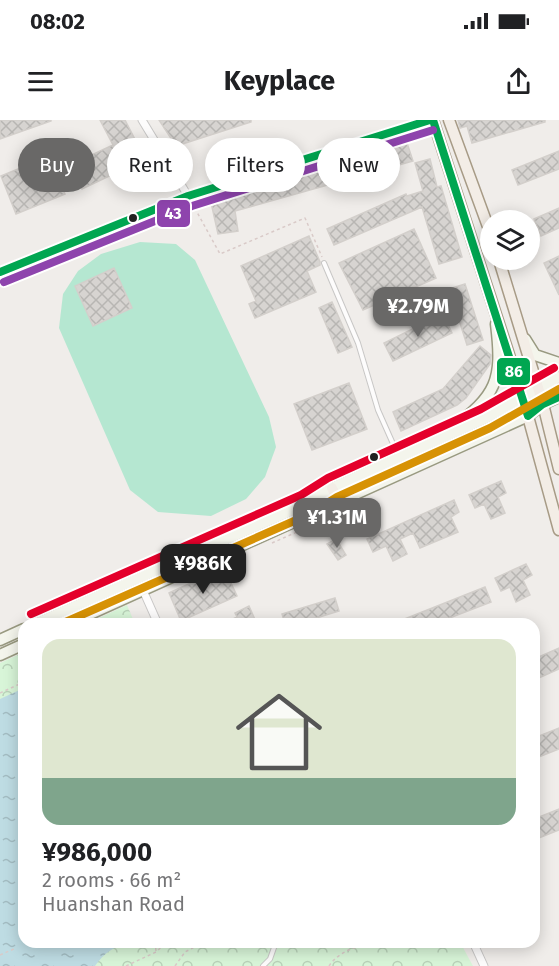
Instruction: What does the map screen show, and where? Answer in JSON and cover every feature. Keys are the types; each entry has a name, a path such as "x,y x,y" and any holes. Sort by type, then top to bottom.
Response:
{"main road":[{"path":"431,120 523,398 559,530"},
{"path":"448,120 482,210"},
{"path":"502,270 543,404 559,469"},
{"path":"423,446 476,409 492,391 498,375 500,357 494,309"},
{"path":"521,332 535,355 559,363"},
{"path":"48,618 306,504 332,488 486,418 559,377"},
{"path":"81,618 528,416 543,404 559,397"},
{"path":"332,488 339,503"},
{"path":"0,640 18,632"},
{"path":"0,655 18,647"}],"street":[{"path":"142,120 188,196"},
{"path":"0,272 188,196 431,120"},
{"path":"138,577 155,618"},
{"path":"475,948 484,966"}],"lane":[{"path":"324,263 358,343 378,410 399,457"},
{"path":"263,966 270,959 274,948"}],"path":[{"path":"196,210 220,254 305,218 324,263"},
{"path":"0,693 18,685"},
{"path":"0,955 16,948"},
{"path":"156,948 156,952"},
{"path":"126,966 161,948"},
{"path":"175,966 185,952 193,948"},
{"path":"328,966 339,955 352,948"}],"green space":[{"path":"140,242 176,244 195,260 269,417 276,447 265,477 246,499 211,516 158,512 130,490 59,328 63,294 78,271 101,254"},
{"path":"127,605 132,618 99,618"},
{"path":"18,655 18,948 463,948 473,966 0,966 0,663"}],"water":[{"path":"18,691 18,948 115,948 104,955 95,966 0,966 0,699"}],"building":[{"path":"0,120 51,120 51,121 0,139"},
{"path":"100,120 125,120 134,138 109,138"},
{"path":"159,120 251,120 251,122 193,141 193,138 171,138"},
{"path":"458,120 545,120 545,122 472,143 467,126 460,128"},
{"path":"407,143 413,161 400,165 400,145"},
{"path":"107,148 107,177 95,183 95,153"},
{"path":"559,151 559,169 518,185 512,170"},
{"path":"430,159 437,187 441,186 462,257 439,264 422,207 334,245 327,229 406,194 407,196 423,191 415,163"},
{"path":"317,168 317,188 305,191 305,171"},
{"path":"18,169 18,192 64,192 65,194 16,214 1,176"},
{"path":"231,192 303,192 235,211 238,231 218,234 210,198"},
{"path":"559,208 559,228 541,236 540,216"},
{"path":"414,229 436,278 363,310 339,263"},
{"path":"309,236 320,262 320,265 307,271 316,292 255,318 249,304 256,301 241,266"},
{"path":"559,256 559,295 544,263"},
{"path":"114,268 132,308 93,326 75,286"},
{"path":"465,284 483,340 467,345 449,289"},
{"path":"332,302 352,347 338,353 319,308"},
{"path":"443,314 452,333 393,361 384,343"},
{"path":"480,346 491,355 490,364 466,398 457,405 401,431 393,412 443,389"},
{"path":"349,383 367,429 312,450 294,404"},
{"path":"501,481 506,493 498,497 505,513 491,519 484,504 475,508 469,495"},
{"path":"454,500 459,512 451,517 458,532 420,548 413,533 400,539 407,554 393,561 386,546 373,552 367,539"},
{"path":"336,539 346,555 338,560 327,544"},
{"path":"526,564 532,575 523,580 530,595 516,602 510,587 501,591 495,578"},
{"path":"224,568 237,596 188,618 180,618 169,593"},
{"path":"485,587 491,602 450,618 407,618"},
{"path":"335,598 339,611 316,618 283,618 282,614"},
{"path":"249,606 254,618 235,618 237,617 235,613"},
{"path":"559,648 559,669 540,677 540,656"},
{"path":"559,728 559,749 540,757 540,736"},
{"path":"559,809 559,830 540,838 540,817"}],"transit line":[{"name":"86","path":"0,272 188,196 430,120"},
{"name":"86","path":"433,120 528,416 543,404 559,397"},
{"name":"43","path":"4,282 192,206 433,130"},
{"path":"31,614 301,495 328,478 481,409 554,368"},
{"path":"75,618 310,514 337,497 490,428 559,389"}]}
